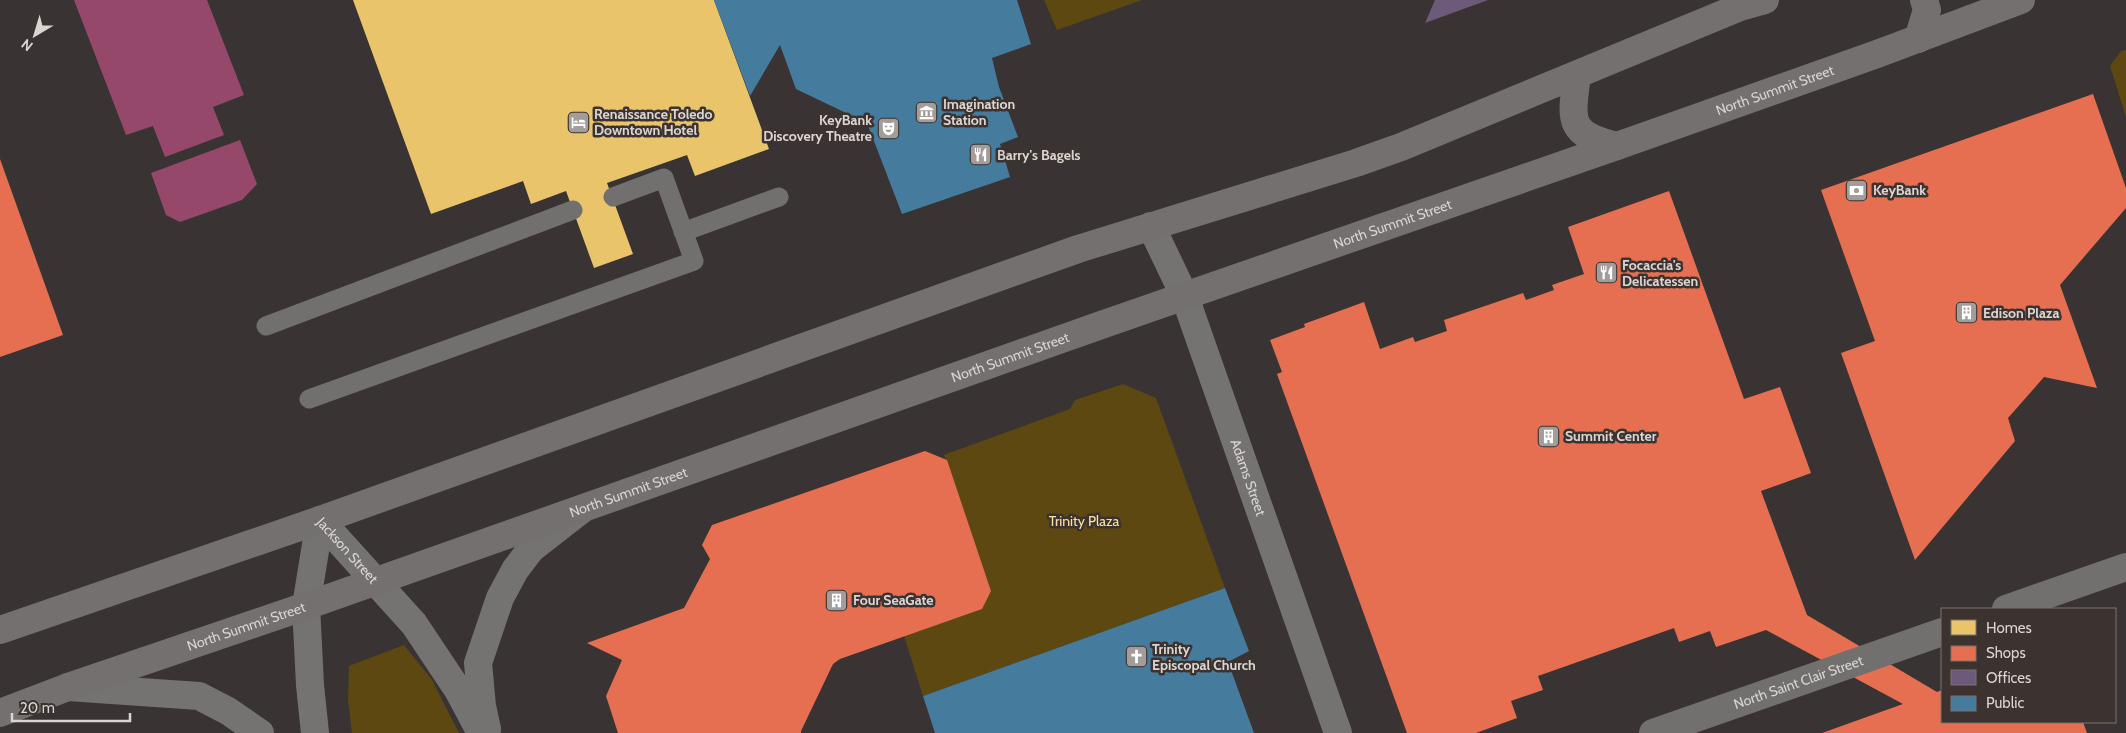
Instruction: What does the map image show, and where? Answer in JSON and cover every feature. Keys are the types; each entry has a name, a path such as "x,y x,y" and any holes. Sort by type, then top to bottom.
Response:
{"main road":[{"path":"0,630 320,520 1078,249 1365,159 1577,75 1740,7 1765,0"},
{"path":"1918,39 1927,10 1924,0"},
{"name":"North Summit Street","path":"0,714 68,687 375,582 1104,324 1618,146 1918,39 2021,0"},
{"path":"1577,75 1573,121 1587,136 1598,142 1618,146"}],"street":[{"name":"Adams Street","path":"1151,226 1185,297 1338,733"},
{"path":"488,733 482,706 478,663 500,598 515,570 531,550 585,507"},
{"name":"Jackson Street","path":"320,520 414,624 458,690 481,733"},
{"name":"Jackson Street","path":"315,733 310,686 306,606 320,520"},
{"path":"2009,608 2126,567"},
{"name":"North Saint Clair Street","path":"1654,733 1941,632"},
{"path":"68,687 199,696 228,711 260,733"}],"lane":[{"path":"309,399 694,261 664,178 613,197"},
{"path":"683,232 779,197"},
{"path":"266,326 573,210"}],"green space":[{"path":"1044,0 1142,0 1057,30"},
{"path":"2126,50 2126,117 2110,66 2121,51"},
{"name":"Trinity Plaza","path":"1123,384 1156,398 1225,588 923,696 904,636 981,609 991,591 944,455 1070,409 1075,400"},
{"path":"404,645 432,680 459,733 352,733 348,700 349,666"}],"shaded area":[{"path":"74,0 207,0 244,95 213,107 224,135 165,157 153,126 126,135"},
{"path":"240,140 257,184 242,200 180,222 166,215 151,173"}],"building: Homes":[{"name":"Renaissance Toledo Downtown Hotel","path":"353,0 714,0 769,149 695,176 687,155 607,183 633,254 594,268 566,191 531,204 523,181 431,214"}],"building: Shops":[{"name":"Edison Plaza","path":"2093,94 2126,188 2126,208 2060,285 2097,388 2044,377 2008,418 2015,441 1915,560 1841,353 1875,341 1821,190"},
{"path":"0,159 63,335 0,357"},
{"name":"Summit Center","path":"1669,191 1744,399 1780,387 1811,473 1761,491 1807,615 1937,692 1941,690 1941,723 2083,723 2087,733 1822,733 1903,704 1766,630 1716,647 1710,631 1679,642 1674,628 1538,676 1543,690 1511,701 1517,718 1476,733 1407,733 1277,374 1282,372 1270,340 1305,327 1304,324 1364,302 1380,349 1413,337 1415,342 1447,331 1444,320 1523,293 1526,300 1554,290 1552,285 1584,274 1568,227"},
{"name":"Four SeaGate","path":"925,451 947,460 991,591 982,609 840,659 833,664 801,733 618,733 606,696 622,660 587,643 684,608 710,559 702,545 712,525"}],"building: Offices":[{"path":"1435,0 1488,0 1425,23"}],"building: Public":[{"name":"Imagination Station","path":"714,0 1017,0 1031,44 992,58 999,87 1018,137 1000,144 1010,177 902,214 867,123 796,89 780,45 750,96"},
{"name":"Trinity Episcopal Church","path":"1225,588 1249,651 1228,662 1254,733 935,733 923,696"}],"place":[{"name":"Imagination Station","path":"927,112"},
{"name":"Renaissance Toledo Downtown Hotel","path":"578,122"},
{"name":"KeyBank Discovery Theatre","path":"888,128"},
{"name":"Barry's Bagels","path":"981,155"},
{"name":"KeyBank","path":"1857,190"},
{"name":"Focaccia's Delicatessen","path":"1606,273"},
{"name":"Edison Plaza","path":"1967,313"},
{"name":"Summit Center","path":"1549,436"},
{"name":"Four SeaGate","path":"837,600"},
{"name":"Trinity Episcopal Church","path":"1136,657"}]}
